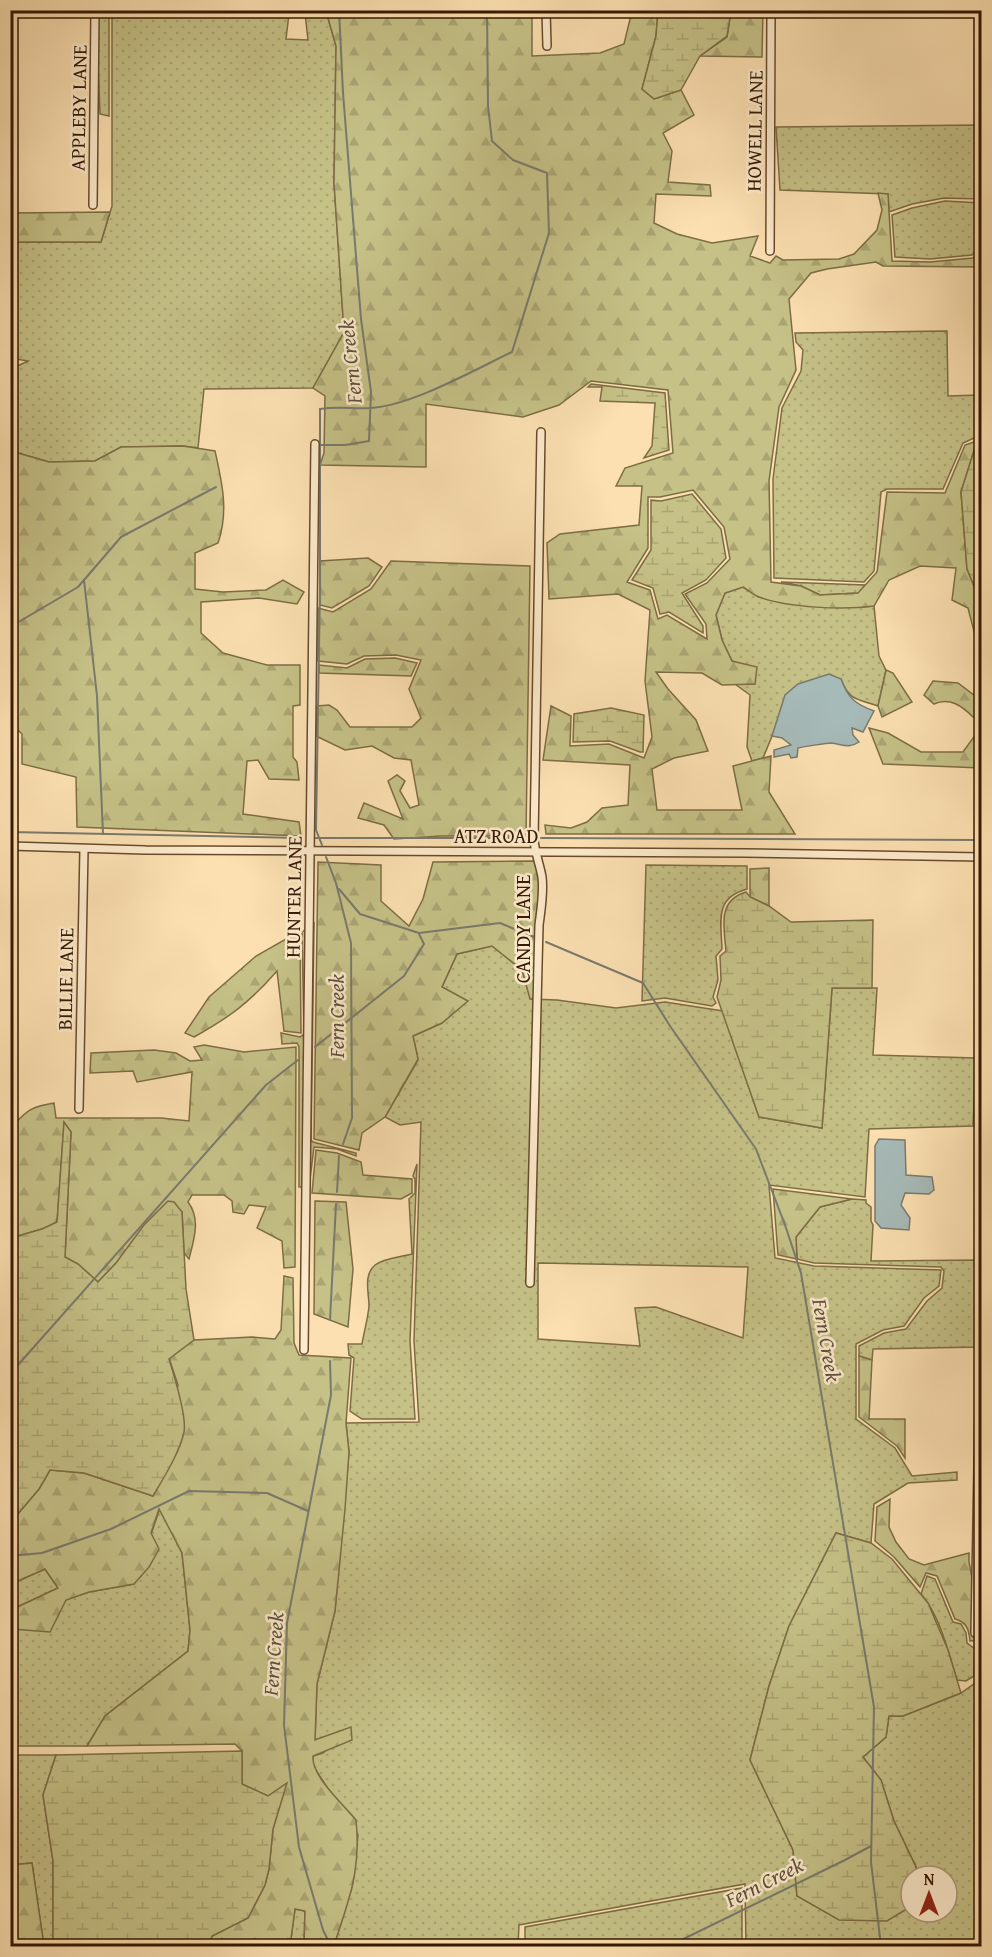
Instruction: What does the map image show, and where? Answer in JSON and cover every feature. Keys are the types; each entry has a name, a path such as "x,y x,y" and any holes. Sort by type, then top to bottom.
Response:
{"street":[{"name":"APPLEBY LANE","path":"93,205 95,10"},
{"path":"546,10 547,46"},
{"name":"HOWELL LANE","path":"770,251 771,10"},
{"name":"CANDY LANE","path":"531,1283 539,925 543,899 542,877 535,852 541,432"},
{"name":"HUNTER LANE","path":"304,1350 315,444"},
{"name":"ATZ ROAD","path":"10,846 84,849 981,856"},
{"name":"BILLIE LANE","path":"79,1109 84,849"},
{"path":"975,1634 981,1248"}],"green space":[{"path":"96,11 109,11 109,116 100,114"},
{"path":"112,11 326,11 336,46 334,183 344,332 313,388 204,389 198,448 183,446 121,447 95,461 49,462 11,451 11,369 28,361 11,358 11,242 101,242 112,206","holes":["305,13 308,40 286,39 289,14"]},
{"path":"326,11 532,11 532,56 600,53 624,44 632,11 658,11 656,36 642,89 654,99 681,90 694,115 663,133 672,151 668,182 710,185 711,196 656,194 654,223 677,234 712,243 758,236 750,256 770,263 776,256 783,260 839,259 854,254 877,230 882,210 878,193 888,194 892,261 930,262 973,258 980,251 981,240 981,267 883,266 876,262 811,273 789,299 796,370 779,407 769,481 771,582 801,586 820,595 858,593 877,572 887,492 945,493 965,445 977,441 961,492 967,569 981,603 981,685 975,675 976,639 968,608 952,600 956,568 920,566 889,580 874,606 832,608 785,604 759,597 743,587 725,593 716,615 722,640 732,661 757,667 755,684 722,685 702,673 656,672 696,720 708,751 674,758 652,769 657,810 742,810 733,766 771,756 769,792 795,834 546,834 545,825 571,828 587,822 602,808 628,805 630,765 543,760 551,706 571,716 570,746 609,744 644,758 652,737 645,681 650,610 618,594 549,599 547,543 560,534 639,525 642,486 616,486 625,468 673,453 668,390 591,381 559,405 523,417 426,404 426,467 320,465 324,453 325,396 313,388 344,332 334,183 336,46","holes":["693,490 724,527 730,559 707,583 685,594 706,624 707,639 667,615 658,619 650,590 627,582 648,548 648,497 660,497"]},
{"path":"658,11 731,11 727,36 700,56 681,90 654,99 642,89 656,36"},
{"path":"731,11 763,11 762,57 700,56 727,37"},
{"path":"981,125 981,199 944,198 912,204 889,212 888,194 780,190 776,127"},
{"path":"945,201 981,203 977,249 972,255 930,259 895,257 892,215"},
{"path":"110,212 101,242 11,242 11,213"},
{"path":"947,331 948,396 981,395 981,438 976,437 963,443 943,489 887,489 881,492 874,571 864,582 774,578 773,479 782,408 801,371 803,350 796,342 795,333"},
{"path":"591,384 665,393 669,450 644,458 652,446 655,403 600,401 602,387 588,387"},
{"path":"977,441 982,449 981,603 967,569 961,492"},
{"path":"183,446 215,451 224,508 218,543 195,553 195,589 223,592 266,590 283,580 304,592 297,604 259,598 201,602 201,633 223,653 267,665 300,665 300,705 293,706 293,757 297,762 299,780 269,779 258,760 247,761 243,814 299,822 301,836 77,827 76,777 22,764 22,734 10,722 11,451 49,462 95,461 121,447"},
{"path":"692,494 721,529 726,558 706,580 682,593 703,626 703,633 669,612 660,614 653,588 632,580 651,550 651,500 661,501"},
{"path":"368,558 382,567 369,586 332,608 320,605 320,561"},
{"path":"391,561 530,566 526,836 441,836 394,839 384,825 358,818 364,803 403,819 388,781 397,775 405,781 400,791 410,808 419,805 411,760 394,758 372,746 345,750 316,736 317,706 329,705 337,710 350,727 412,727 421,718 409,689 421,660 396,655 364,656 347,664 318,661 318,608 333,612 371,589"},
{"path":"781,582 865,585 859,593 820,595 801,586"},
{"path":"743,587 759,597 862,607 874,606 879,656 886,670 878,706 851,695 847,692 841,679 777,724 763,758 752,761 747,747 750,695 735,684 754,684 732,661 722,640 716,615 725,593"},
{"path":"395,658 417,663 411,676 319,673 319,665 347,668 365,659"},
{"path":"886,670 893,673 912,702 882,717 878,706"},
{"path":"933,681 958,683 979,699 981,717 973,717 965,709 950,702 934,704 924,695"},
{"path":"611,708 644,715 643,752 610,741 573,742 574,714"},
{"path":"869,728 888,733 921,752 963,752 976,734 981,735 981,768 883,764"},
{"path":"538,861 542,877 538,999 530,999 522,970 492,946 457,954 442,987 468,1001 442,1023 413,1036 418,1059 385,1117 362,1133 359,1150 314,1139 318,862 381,865 381,901 409,926 423,899 433,862"},
{"path":"646,865 747,866 747,889 729,898 722,912 722,949 716,956 718,980 713,997 716,1003 712,1006 665,998 642,1001"},
{"path":"769,868 769,906 750,897 750,869"},
{"path":"746,892 750,897 769,906 791,922 873,920 872,988 832,988 822,1128 759,1117 717,997 721,980 720,956 726,951 724,916 726,908 737,896"},
{"path":"314,923 311,1140 356,1153 356,1156 337,1149 314,1147 309,1187 299,1187 299,1047 297,1043 282,1044 281,1033 300,1037 304,1034 302,932"},
{"path":"293,935 300,935 301,1033 284,1031 277,971 258,992 229,1016 194,1037 185,1033 209,997 256,956"},
{"path":"492,946 522,970 531,999 616,1008 665,1002 723,1011 759,1117 822,1128 832,988 877,988 873,1055 976,1058 973,1126 869,1129 865,1197 769,1185 775,1258 814,1266 941,1270 939,1286 924,1298 904,1326 883,1330 856,1344 856,1419 895,1448 912,1476 957,1472 957,1480 908,1483 874,1504 871,1543 836,1533 789,1626 769,1686 750,1760 793,1850 797,1896 899,1906 899,1924 959,1924 959,1864 915,1864 894,1821 881,1780 863,1757 886,1737 889,1716 903,1716 961,1693 981,1679 981,1946 746,1946 745,1884 519,1925 518,1946 334,1946 353,1883 358,1835 312,1764 313,1756 323,1753 350,1728 315,1740 317,1684 335,1611 349,1452 346,1423 419,1422 414,1341 421,1122 400,1125 385,1117 418,1060 413,1036 442,1023 467,1001 442,987 457,954","holes":["538,1263 748,1267 743,1338 656,1307 635,1308 640,1346 538,1339"]},
{"path":"204,1045 244,1052 296,1047 295,1267 284,1268 282,1241 257,1228 266,1207 249,1205 244,1214 233,1212 232,1201 224,1195 192,1195 188,1202 194,1215 195,1229 189,1259 184,1253 182,1212 116,1263 98,1282 78,1264 65,1257 71,1132 64,1123 57,1223 11,1238 11,1127 17,1121 34,1108 54,1103 56,1118 161,1118 189,1121 192,1072 137,1082 133,1071 90,1073 91,1053 154,1050 176,1053 190,1061 202,1060 194,1047"},
{"path":"64,1122 71,1132 65,1257 78,1264 98,1282 116,1263 144,1225 168,1201 174,1202 182,1212 186,1289 194,1340 169,1359 182,1407 184,1432 175,1457 153,1496 84,1473 50,1470 39,1489 11,1522 11,1238 57,1222"},
{"path":"316,1150 337,1153 361,1162 363,1175 412,1179 412,1193 401,1199 312,1193"},
{"path":"417,1164 410,1341 415,1419 362,1419 350,1411 354,1358 349,1355 348,1344 362,1344 369,1306 368,1279 371,1269 383,1261 412,1254 409,1199 415,1193 413,1176"},
{"path":"773,1189 852,1199 820,1207 796,1237 797,1259 778,1255"},
{"path":"852,1199 866,1200 871,1207 873,1225 871,1261 981,1260 979,1347 873,1349 872,1360 859,1356 859,1346 884,1333 906,1329 927,1301 942,1288 944,1271 941,1267 814,1263 797,1259 796,1237 820,1207"},
{"path":"315,1201 346,1202 353,1269 348,1327 314,1314"},
{"path":"284,1276 293,1278 294,1343 299,1355 351,1358 346,1423 349,1452 345,1509 335,1611 317,1684 315,1740 351,1727 352,1740 313,1756 322,1781 356,1820 356,1863 353,1884 334,1946 304,1946 305,1911 295,1909 290,1946 209,1946 212,1936 248,1918 265,1885 273,1829 286,1784 268,1796 242,1784 242,1751 235,1744 87,1746 105,1716 188,1651 190,1630 182,1553 159,1509 151,1533 159,1549 149,1567 134,1584 89,1592 66,1600 50,1632 12,1629 11,1610 58,1588 45,1569 11,1584 11,1522 39,1489 50,1470 84,1473 153,1496 178,1385 169,1358 194,1340 252,1337 275,1339 281,1330"},
{"path":"859,1356 872,1360 869,1419 905,1419 905,1458 897,1446 859,1417"},
{"path":"890,1499 889,1527 896,1542 909,1559 924,1565 969,1553 981,1640 970,1641 966,1627 955,1619 937,1576 926,1573 920,1587 894,1557 875,1541 877,1507"},
{"path":"160,1508 182,1553 190,1630 188,1651 105,1716 87,1746 11,1746 11,1628 65,1600 89,1592 134,1584"},
{"path":"836,1533 871,1543 892,1559 928,1603 948,1650 961,1693 903,1716 889,1716 886,1737 863,1757 881,1780 894,1821 915,1864 899,1864 899,1914 887,1921 839,1920 797,1896 793,1850 750,1760 769,1686 789,1626"},
{"path":"45,1569 58,1588 11,1610 11,1584"},
{"path":"927,1576 935,1579 953,1622 961,1624 966,1633 967,1643 975,1649 974,1676 966,1681 957,1680 938,1623 921,1594"},
{"path":"242,1751 242,1784 268,1796 287,1783 273,1829 265,1885 248,1918 212,1936 209,1946 55,1946 53,1942 53,1861 43,1795 56,1755"},
{"path":"11,1755 56,1755 43,1795 53,1861 53,1942 55,1946 44,1946 32,1863 11,1865"},
{"path":"32,1863 44,1946 11,1946 11,1865"},
{"path":"742,1888 742,1946 525,1946 525,1927"},
{"path":"295,1909 305,1911 304,1946 290,1946"}],"shaded area":[{"path":"829,674 841,679 853,700 874,711 863,732 852,728 853,735 859,742 849,746 831,743 798,748 797,757 791,758 789,754 774,757 774,750 791,745 782,738 772,736 785,695 798,684"},
{"path":"879,1139 905,1140 906,1175 932,1177 934,1190 929,1194 905,1193 901,1205 910,1218 909,1230 881,1228 875,1221 875,1146"}],"waterway":[{"name":"Fern Creek","path":"320,445 345,445 369,441 371,392 361,319 343,93 339,10"},
{"path":"320,409 370,408 404,401 442,386 512,352 549,233 547,173 513,160 492,141 488,106 487,10"},
{"name":"Fern Creek","path":"320,409 316,830 322,845"},
{"path":"10,627 78,587 121,537 216,487"},
{"path":"84,580 97,696 103,834"},
{"path":"10,832 299,838"},
{"path":"314,838 529,838"},
{"path":"541,838 978,840"},
{"name":"Fern Creek","path":"326,857 336,883 351,943 352,1118 343,1144"},
{"name":"Fern Creek","path":"339,889 360,914 419,933 500,923 534,937"},
{"path":"315,1047 404,976 424,944 419,934"},
{"name":"Fern Creek","path":"546,942 643,983 670,1026 756,1149 785,1225 801,1273 874,1707 871,1862 881,1946"},
{"path":"10,1374 266,1085 298,1060"},
{"name":"Fern Creek","path":"337,1192 339,1156"},
{"name":"Fern Creek","path":"330,1320 336,1204"},
{"name":"Fern Creek","path":"330,1361 331,1395 287,1623 284,1725 299,1847 323,1930 331,1946"},
{"path":"10,1556 42,1553 111,1529 189,1491 267,1493 308,1511"},
{"name":"Fern Creek","path":"669,1946 871,1846"}]}
